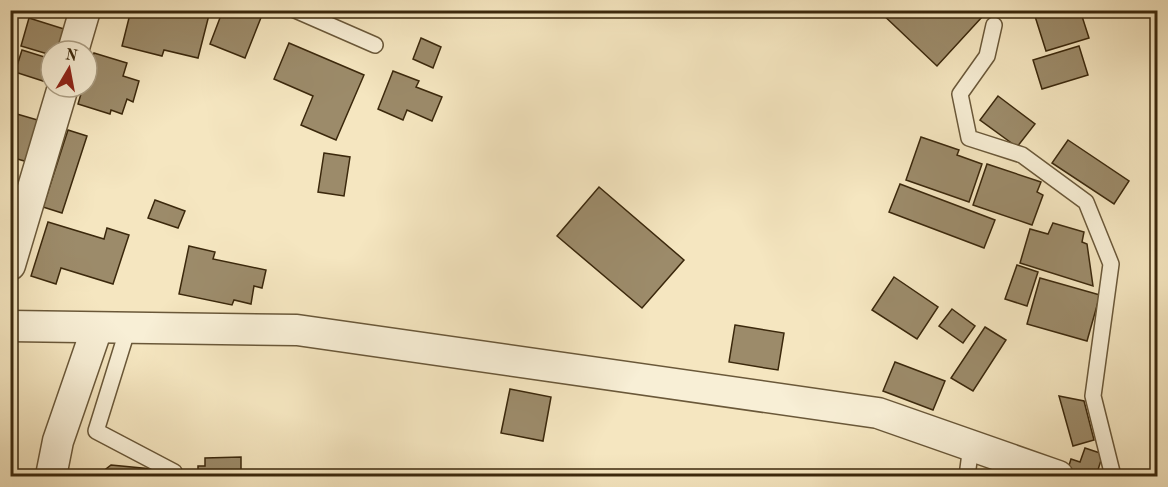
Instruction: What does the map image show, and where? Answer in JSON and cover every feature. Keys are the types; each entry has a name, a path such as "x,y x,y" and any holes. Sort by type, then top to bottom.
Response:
{"street":[{"path":"77,39 85,10"},
{"path":"10,265 59,99"},
{"path":"10,326 297,330 878,413 1058,477"},
{"path":"51,477 58,441 97,328"}],"lane":[{"path":"295,10 375,45"},
{"path":"994,25 987,56 960,94 969,138 1022,155 1086,202 1111,264 1093,396 1113,477"},
{"path":"128,328 96,431 174,472 173,477"},
{"path":"967,477 971,446"}],"building":[{"path":"131,10 210,11 198,58 164,50 162,56 122,46"},
{"path":"223,10 264,10 245,58 210,44"},
{"path":"878,10 975,10 982,17 937,66"},
{"path":"1033,10 1080,10 1089,38 1046,51"},
{"path":"29,18 64,29 61,39 39,39 39,51 21,46"},
{"path":"421,38 441,47 433,68 413,59"},
{"path":"289,43 364,75 336,140 301,125 313,96 274,79"},
{"path":"1079,46 1088,75 1042,89 1033,60"},
{"path":"22,50 39,55 39,80 15,72"},
{"path":"99,55 127,63 123,76 139,81 133,102 127,99 122,114 111,110 110,114 78,104 79,99 99,99"},
{"path":"393,71 419,81 416,87 442,97 432,121 407,110 403,120 378,109"},
{"path":"998,96 1035,124 1017,147 980,120"},
{"path":"10,112 41,121 28,162 10,157"},
{"path":"68,130 87,136 62,213 43,207"},
{"path":"921,137 959,150 957,155 982,164 969,202 906,180"},
{"path":"1068,140 1129,181 1114,204 1052,163"},
{"path":"324,153 350,157 344,196 318,192"},
{"path":"987,164 1041,182 1037,192 1043,195 1032,225 973,205"},
{"path":"900,184 995,220 984,248 889,212"},
{"path":"599,187 684,260 642,308 557,236"},
{"path":"155,200 185,211 178,228 148,218"},
{"path":"48,222 104,239 107,228 129,235 113,284 61,268 56,284 31,276"},
{"path":"1053,223 1084,232 1082,242 1087,244 1093,286 1020,263 1030,229 1048,234"},
{"path":"189,246 215,252 213,259 266,270 262,288 254,286 251,304 234,300 232,305 179,294"},
{"path":"1017,265 1038,272 1027,306 1005,299"},
{"path":"894,277 938,307 917,339 872,310"},
{"path":"1040,278 1100,295 1087,341 1027,324"},
{"path":"952,309 975,326 963,343 939,326"},
{"path":"735,325 784,333 778,370 729,362"},
{"path":"985,327 1006,340 973,391 951,378"},
{"path":"895,362 945,381 933,410 883,391"},
{"path":"510,389 551,397 543,441 501,433"},
{"path":"1059,396 1084,401 1094,440 1073,446"},
{"path":"1085,448 1103,454 1096,476 1080,476 1067,472 1071,459 1080,462"},
{"path":"241,457 241,476 198,476 198,466 205,466 205,458"},
{"path":"111,465 152,469 152,476 97,476"}]}
